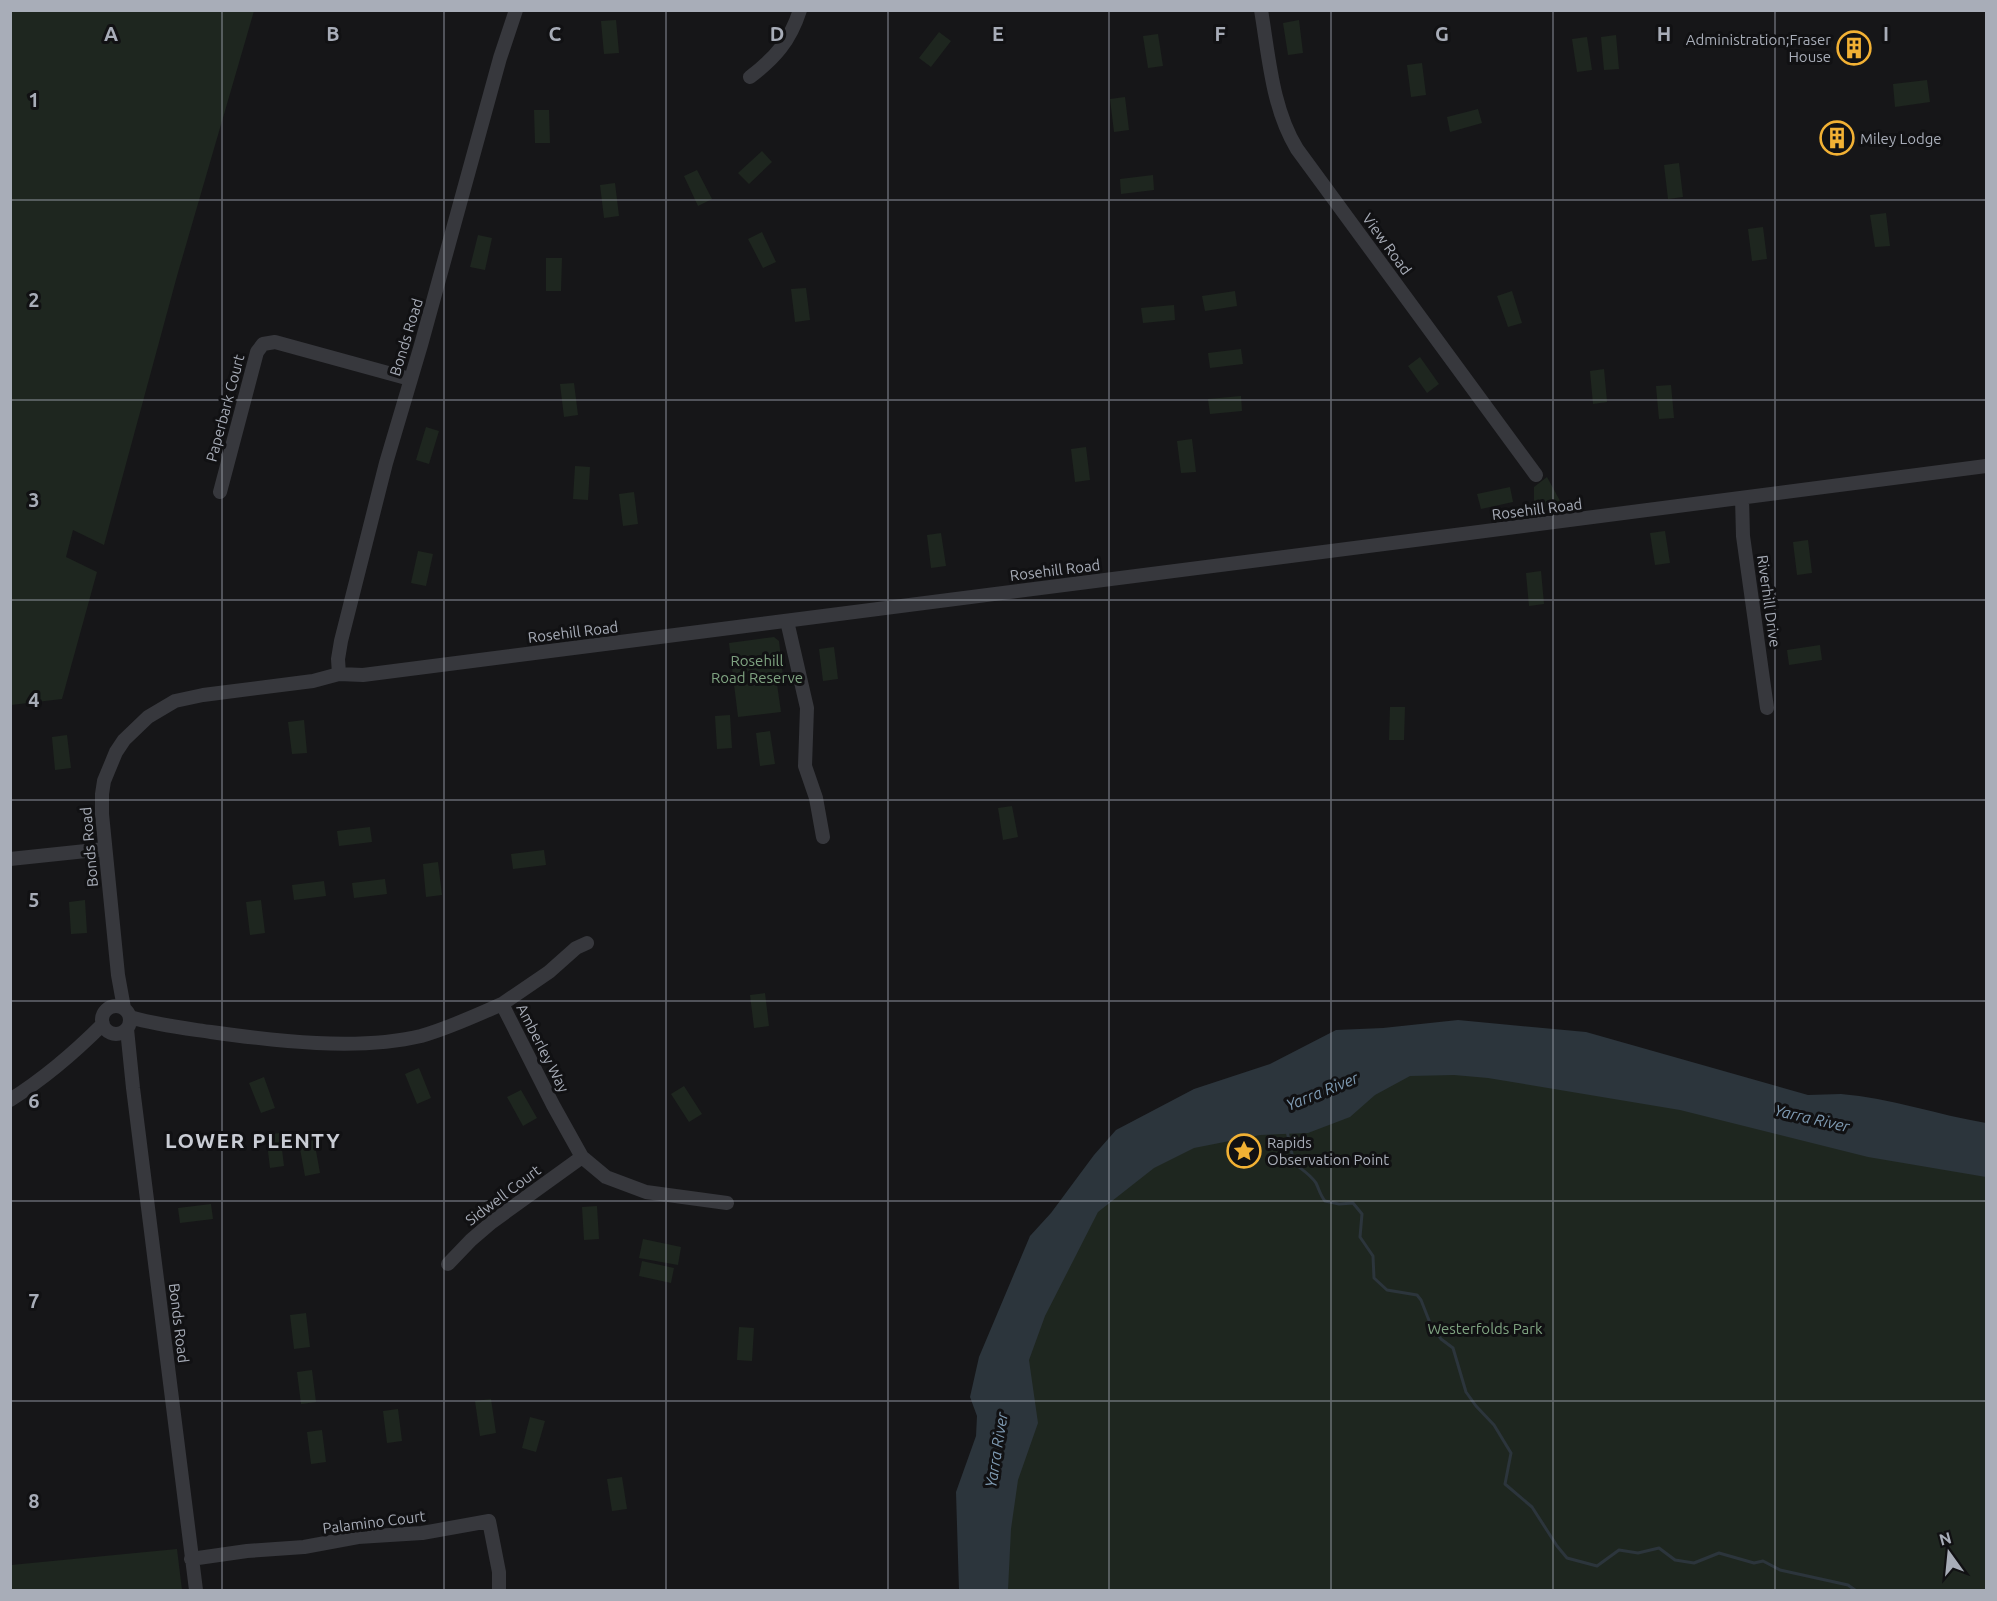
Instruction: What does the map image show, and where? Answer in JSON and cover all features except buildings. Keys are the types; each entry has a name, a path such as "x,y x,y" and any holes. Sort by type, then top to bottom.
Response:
{"street":[{"name":"Bonds Road","path":"339,674 338,659 341,641 387,463 516,10"},
{"path":"750,77 783,48 795,27 800,10"},
{"name":"View Road","path":"1260,10 1274,88 1287,133 1536,475"},
{"name":"Paperbark Court","path":"220,492 257,352 263,344 275,342 410,379"},
{"name":"Rosehill Road","path":"137,726 161,708 188,698 313,681 339,674 363,675 1560,523 1986,466"},
{"name":"Riverhill Drive","path":"1742,498 1743,536 1767,708"},
{"path":"787,621 807,708 805,766 816,798 823,837"},
{"name":"Bonds Road","path":"137,726 116,752 104,781 102,804 105,849 118,975 119,1022 130,1059 196,1590"},
{"path":"10,859 105,849"},
{"path":"502,1004 549,972 576,948 587,943"},
{"name":"Amberley Way","path":"119,1022 152,1023 253,1038 359,1045 419,1036 462,1022 502,1004 582,1157 606,1177 646,1192 728,1203"},
{"path":"10,1100 39,1082 119,1022"},
{"name":"Sidwell Court","path":"448,1264 492,1222 582,1157"},
{"name":"Palamino Court","path":"191,1559 247,1551 304,1547 358,1537 422,1533 489,1521 499,1572 499,1590"}],"green space":[{"path":"10,11 254,11 177,276 104,545 73,530 66,557 97,572 62,699 11,705"},
{"path":"616,20 619,53 604,54 601,21"},
{"path":"1299,20 1303,53 1288,55 1283,23"},
{"path":"939,32 951,41 931,67 919,58"},
{"path":"1158,34 1163,66 1148,68 1143,36"},
{"path":"1616,35 1619,69 1604,70 1601,37"},
{"path":"1587,37 1592,70 1577,72 1572,39"},
{"path":"1422,63 1426,95 1411,97 1407,65"},
{"path":"1927,80 1930,102 1895,107 1893,84"},
{"path":"1125,97 1129,130 1114,132 1110,99"},
{"path":"1478,109 1482,123 1450,132 1447,117"},
{"path":"534,110 549,110 550,143 535,143"},
{"path":"762,151 772,162 749,184 738,173"},
{"path":"1679,163 1683,197 1668,199 1664,165"},
{"path":"697,170 712,199 698,206 684,176"},
{"path":"1153,175 1154,190 1121,194 1120,179"},
{"path":"615,183 619,216 604,218 600,185"},
{"path":"1886,213 1890,246 1875,247 1870,215"},
{"path":"1763,227 1767,259 1752,261 1748,229"},
{"path":"762,232 776,262 763,268 748,239"},
{"path":"478,235 492,238 485,270 470,267"},
{"path":"546,258 562,258 561,291 546,291"},
{"path":"806,288 810,320 795,322 791,289"},
{"path":"1235,291 1237,306 1205,311 1202,296"},
{"path":"1512,291 1522,323 1508,327 1497,296"},
{"path":"1174,305 1175,320 1143,323 1141,308"},
{"path":"1241,349 1243,364 1210,368 1208,353"},
{"path":"1420,357 1439,384 1427,393 1408,366"},
{"path":"1604,369 1607,402 1593,404 1590,371"},
{"path":"574,383 578,415 564,417 560,384"},
{"path":"1671,385 1674,418 1659,419 1656,386"},
{"path":"1241,396 1242,411 1210,414 1208,399"},
{"path":"426,427 439,431 429,464 416,460"},
{"path":"1192,439 1196,472 1181,473 1177,441"},
{"path":"1086,447 1090,480 1075,482 1071,449"},
{"path":"575,466 590,467 588,500 573,499"},
{"path":"1547,477 1564,508 1534,512 1534,487"},
{"path":"1510,487 1513,502 1481,509 1477,494"},
{"path":"634,492 638,524 623,526 619,494"},
{"path":"1665,531 1670,563 1655,565 1650,533"},
{"path":"941,533 946,566 931,568 927,535"},
{"path":"1808,540 1812,573 1797,575 1793,542"},
{"path":"418,551 433,554 426,586 411,583"},
{"path":"1541,571 1544,604 1529,606 1526,573"},
{"name":"Rosehill Road Reserve","path":"774,637 779,641 783,676 777,684 781,712 738,717 729,643"},
{"path":"1820,645 1822,660 1789,665 1787,650"},
{"path":"834,647 838,679 823,681 819,649"},
{"path":"1390,707 1405,707 1404,740 1389,740"},
{"path":"730,715 732,748 717,749 715,716"},
{"path":"304,720 307,753 292,754 288,722"},
{"path":"770,731 775,764 760,766 756,733"},
{"path":"67,735 71,768 55,770 52,737"},
{"path":"1012,806 1018,837 1003,840 998,808"},
{"path":"370,827 372,842 339,846 337,831"},
{"path":"544,850 546,865 513,869 511,854"},
{"path":"438,862 442,895 426,897 423,864"},
{"path":"385,879 387,894 354,898 352,883"},
{"path":"324,881 326,896 294,900 292,885"},
{"path":"85,900 87,933 71,934 69,902"},
{"path":"261,900 265,933 250,935 246,902"},
{"path":"765,993 769,1026 754,1028 750,995"},
{"name":"Westerfolds Park","path":"1452,1063 1986,1169 1986,1590 993,1590 1015,1369 1054,1258 1131,1165 1381,1083"},
{"path":"419,1068 431,1098 417,1104 405,1074"},
{"path":"264,1077 275,1108 261,1113 249,1083"},
{"path":"684,1086 702,1114 689,1122 671,1094"},
{"path":"521,1090 537,1118 523,1126 507,1097"},
{"path":"280,1133 284,1166 270,1168 266,1135"},
{"path":"314,1140 320,1173 305,1176 299,1143"},
{"path":"211,1204 213,1219 180,1223 178,1208"},
{"path":"597,1206 599,1239 584,1240 582,1207"},
{"path":"643,1239 681,1247 678,1265 639,1258"},
{"path":"642,1261 674,1268 671,1283 639,1276"},
{"path":"306,1313 310,1347 294,1349 290,1315"},
{"path":"739,1327 754,1328 752,1361 737,1360"},
{"path":"312,1370 316,1402 301,1404 297,1372"},
{"path":"491,1399 496,1433 480,1436 475,1401"},
{"path":"398,1409 402,1441 387,1443 383,1411"},
{"path":"530,1417 545,1421 536,1452 522,1448"},
{"path":"322,1430 326,1462 311,1464 307,1432"},
{"path":"622,1477 627,1509 612,1511 607,1479"},
{"path":"177,1549 182,1590 11,1590 11,1565"}],"water":[{"name":"Yarra River","path":"1458,1020 1586,1032 1808,1095 1859,1096 1986,1123 1986,1177 1868,1157 1680,1110 1488,1078 1454,1075 1410,1076 1375,1095 1350,1117 1308,1133 1260,1135 1194,1148 1154,1168 1098,1212 1045,1316 1029,1360 1038,1423 1018,1480 1011,1529 1008,1590 959,1590 956,1492 976,1436 977,1416 970,1397 979,1357 1030,1236 1051,1213 1094,1155 1116,1130 1194,1089 1270,1064 1336,1030 1383,1028"}],"waterway":[{"path":"1287,1131 1294,1163 1314,1180 1325,1201 1339,1204 1353,1203 1362,1214 1360,1237 1373,1256 1374,1278 1387,1290 1417,1295 1430,1323 1441,1339 1453,1348 1466,1392 1494,1425 1511,1453 1505,1484 1532,1507 1567,1558 1597,1566 1619,1550 1638,1553 1659,1548 1675,1560 1694,1563 1719,1553 1754,1563 1763,1561 1780,1570 1848,1585 1855,1590"}],"place":[{"name":"Administration;Fraser House","path":"1854,48"},
{"name":"Miley Lodge","path":"1837,138"},
{"name":"Rapids Observation Point","path":"1244,1151"}],"district":[{"name":"LOWER PLENTY","path":"253,1140"}]}
